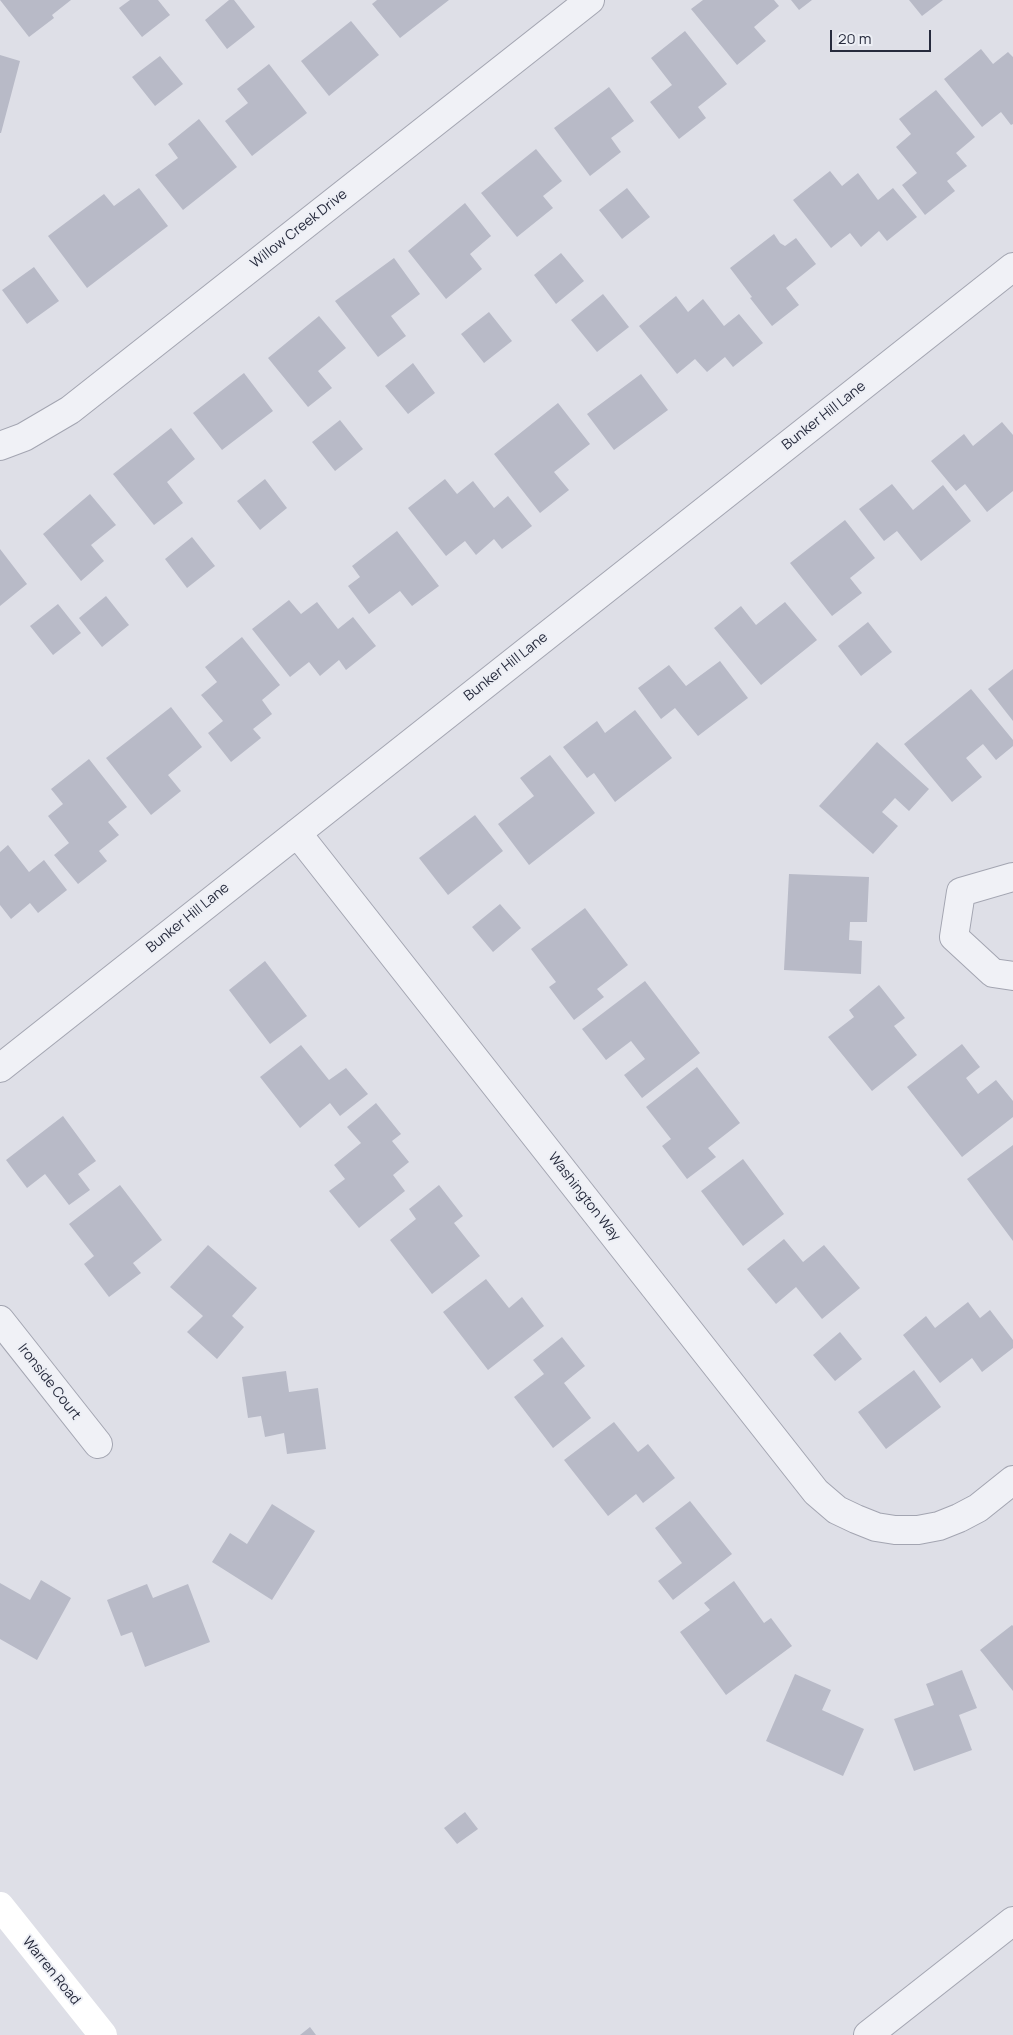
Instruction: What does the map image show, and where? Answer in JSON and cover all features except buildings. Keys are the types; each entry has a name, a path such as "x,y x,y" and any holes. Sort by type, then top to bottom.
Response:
{"main road":[{"name":"Warren Road","path":"0,1906 103,2035"}],"street":[{"name":"Willow Creek Drive","path":"0,446 24,436 70,410 590,0"},
{"name":"Bunker Hill Lane","path":"0,1068 1013,267"},
{"name":"Washington Way","path":"297,833 816,1492 837,1510 856,1520 876,1527 895,1530 918,1530 959,1518 978,1508 1013,1480"},
{"path":"1013,877 961,892 954,937 993,973 1013,976"},
{"name":"Ironside Court","path":"0,1320 98,1444"},
{"path":"868,2035 1013,1920"}]}
